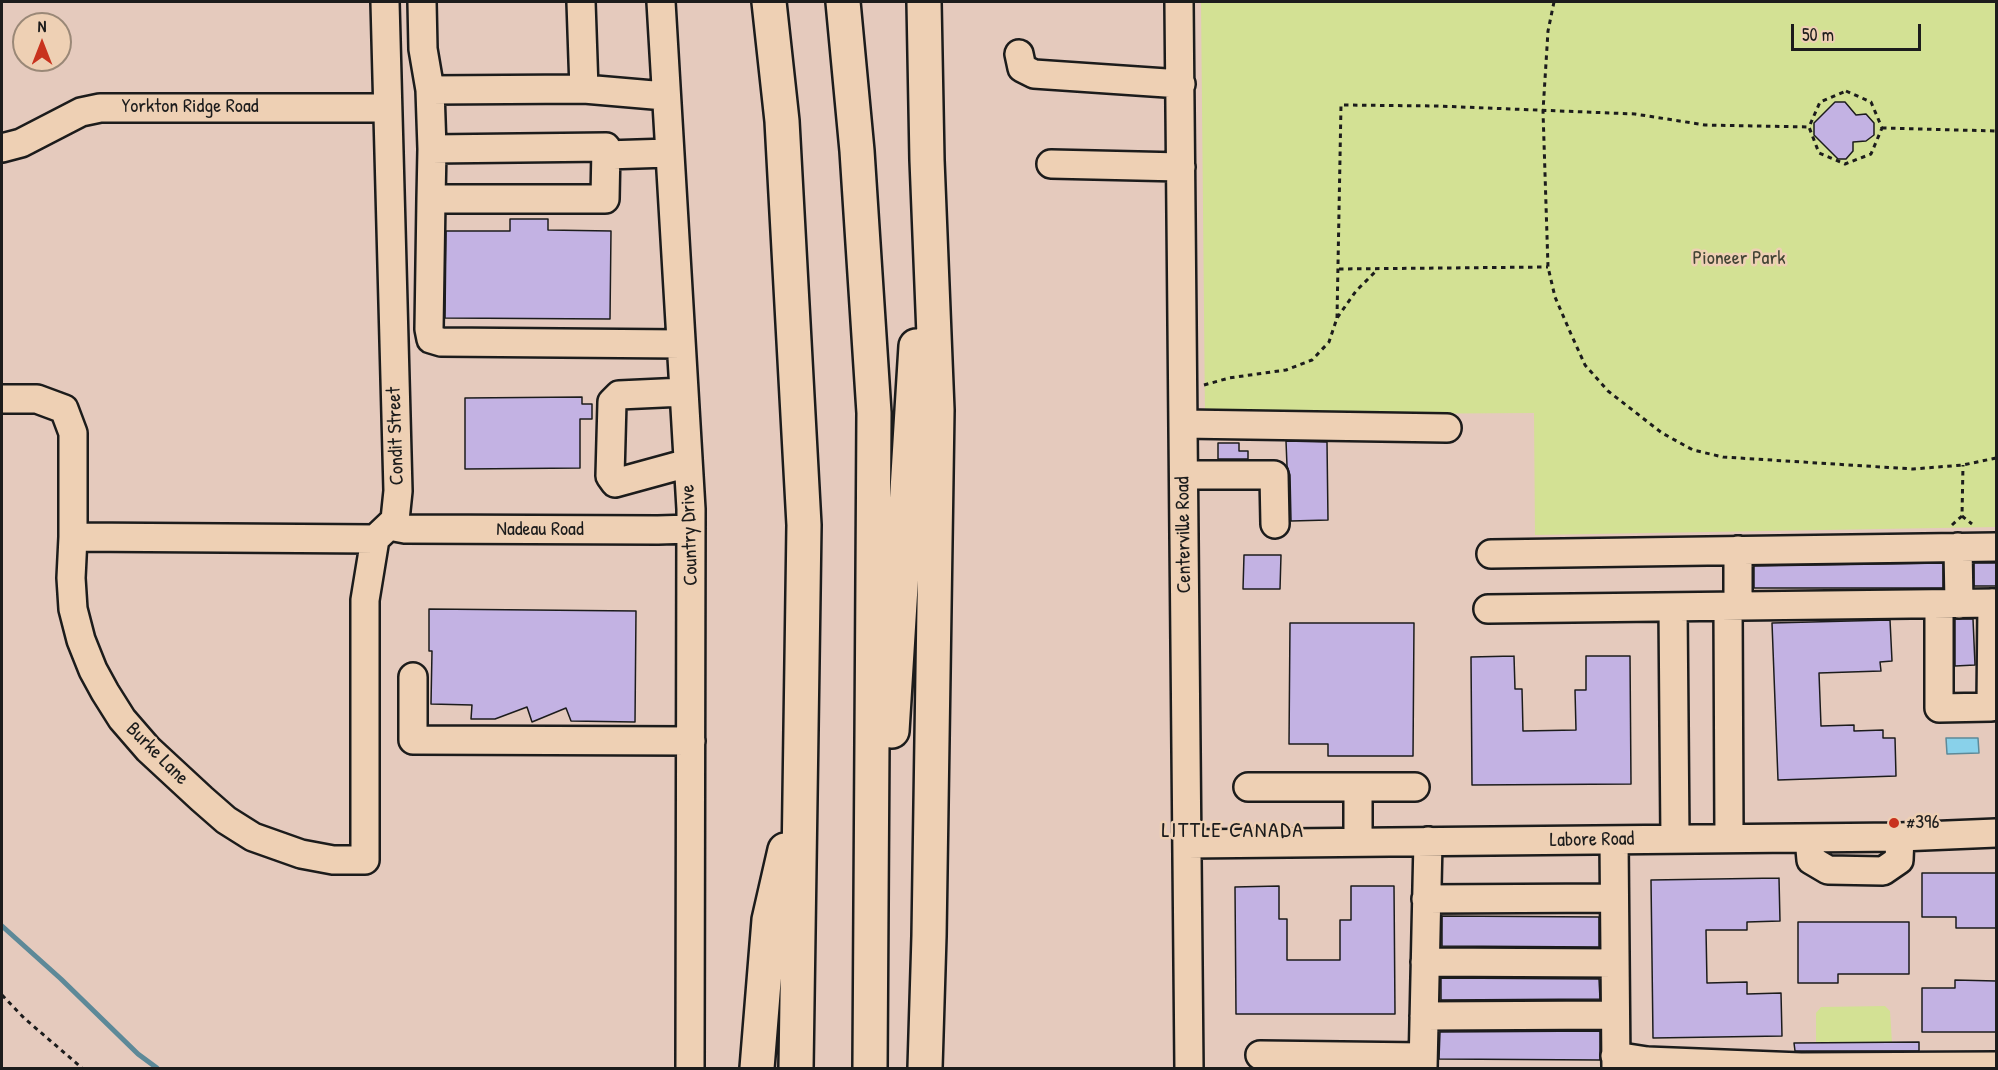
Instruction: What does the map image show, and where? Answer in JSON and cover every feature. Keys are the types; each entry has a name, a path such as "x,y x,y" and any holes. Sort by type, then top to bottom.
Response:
{"highway":[{"path":"769,2 782,121 804,525 796,1068"},
{"path":"843,2 857,151 874,413 871,1068"},
{"path":"924,2 927,160 937,410 930,912 925,1068"},
{"path":"871,1068 927,160"},
{"path":"757,1068 769,920 799,793"}],"street":[{"name":"Condit Street","path":"365,860 366,600 382,532 395,520 398,490 385,2"},
{"path":"422,2 423,49 430,90 432,149 429,329 431,339 441,342 681,344"},
{"path":"581,2 585,89"},
{"name":"Country Drive","path":"661,2 691,529 690,1068"},
{"name":"Centerville Road","path":"1179,2 1189,1068"},
{"path":"1019,54 1022,68 1034,74 1181,84"},
{"path":"430,90 585,89 665,96"},
{"name":"Yorkton Ridge Road","path":"2,148 21,143 81,112 100,108 387,108"},
{"path":"431,199 605,199 606,155 606,147 432,149"},
{"path":"606,155 669,153"},
{"path":"1051,164 1181,167"},
{"path":"684,392 619,395 612,402 610,476 615,483 688,463"},
{"name":"Burke Lane","path":"2,399 37,399 64,410 73,433 71,578 73,609 81,640 93,670 122,719 148,749 226,820 253,837 301,855 333,860 365,860"},
{"path":"1183,424 1447,428"},
{"path":"1184,475 1274,474 1275,524"},
{"name":"Nadeau Road","path":"73,537 382,532 405,529 691,529"},
{"path":"1488,609 1949,604 1994,603 1991,707 1939,708 1949,604 1958,547"},
{"path":"1491,554 1996,547"},
{"path":"1729,838 1733,606 1738,550"},
{"path":"1673,607 1675,839"},
{"path":"413,677 413,740 691,741"},
{"path":"1248,787 1415,787"},
{"path":"1358,787 1358,842"},
{"name":"Labore Road","path":"1187,844 1900,837 1996,833"},
{"path":"1614,840 1615,1062 1647,1061 1801,1067 1996,1066"},
{"path":"1260,1055 1423,1063 1428,841"},
{"path":"1426,899 1614,898"},
{"path":"1425,962 1615,963"},
{"path":"1424,1016 1615,1016"}],"path":[{"path":"1554,2 1548,31 1543,111 1548,267 1555,297 1585,364 1608,391 1662,433 1693,450 1723,457 1903,468 1963,465 1996,458"},
{"path":"1846,91 1871,102 1882,128 1871,154 1845,164 1819,153 1809,127 1820,102 1846,91"},
{"path":"1202,385 1229,378 1286,370 1312,360 1329,342 1337,318 1341,105 1635,114 1705,124 1809,127"},
{"path":"1882,128 1996,131"},
{"path":"1339,269 1548,267"},
{"path":"1337,318 1356,291 1378,269"},
{"path":"1962,516 1963,465"},
{"path":"2,995 24,1018 82,1068"}],"green space":[{"name":"Pioneer Park","path":"1201,2 1996,2 1996,527 1535,535 1534,413 1205,415"},
{"path":"1885,1006 1890,1011 1892,1043 1816,1043 1816,1013 1821,1007"}],"water":[{"path":"1946,738 1978,738 1979,753 1947,754"}],"building":[{"path":"1835,102 1845,102 1856,115 1866,114 1874,123 1874,135 1866,141 1853,142 1853,151 1846,159 1838,159 1814,135 1814,123"},
{"path":"510,219 548,219 548,230 611,231 610,319 445,318 446,231 510,231"},
{"path":"582,397 582,404 592,404 592,419 580,419 580,468 465,469 465,398"},
{"path":"1286,441 1327,442 1328,520 1291,521 1290,475 1287,466"},
{"path":"1218,443 1239,443 1239,451 1248,451 1248,459 1218,459"},
{"path":"1244,555 1281,555 1280,589 1243,589"},
{"path":"1943,563 1943,588 1754,588 1754,566"},
{"path":"1974,563 1996,563 1996,586 1974,586"},
{"path":"429,609 636,611 635,722 571,721 566,708 532,722 527,707 495,719 471,719 472,705 431,704 432,651 429,651"},
{"path":"1955,619 1973,619 1975,665 1955,666"},
{"path":"1890,620 1892,661 1880,662 1881,671 1819,673 1821,726 1854,725 1854,731 1883,730 1883,738 1895,738 1896,776 1778,780 1772,623"},
{"path":"1290,623 1414,623 1413,756 1328,756 1328,744 1289,744"},
{"path":"1514,656 1515,689 1522,689 1523,731 1576,730 1575,690 1586,690 1586,656 1630,656 1631,784 1472,785 1471,657"},
{"path":"1922,873 1996,873 1996,928 1956,928 1956,917 1922,917"},
{"path":"1779,878 1780,921 1747,922 1747,930 1706,930 1707,983 1747,982 1747,994 1781,993 1782,1036 1653,1038 1651,880"},
{"path":"1279,886 1279,919 1287,919 1287,960 1340,960 1340,920 1351,920 1351,886 1394,886 1395,1014 1236,1014 1235,887"},
{"path":"1442,916 1599,917 1599,947 1442,946"},
{"path":"1798,922 1909,922 1909,974 1838,974 1838,983 1798,983"},
{"path":"1441,978 1599,979 1600,999 1441,1000"},
{"path":"1955,980 1996,981 1996,1032 1922,1032 1922,988 1955,988"},
{"path":"1600,1031 1600,1060 1439,1059 1440,1032"},
{"path":"1919,1042 1919,1051 1795,1051 1794,1043"}],"waterway":[{"path":"2,926 61,979 138,1054 157,1068"}],"place":[{"name":"#396","path":"1894,823"}],"district":[{"name":"LITTLE CANADA","path":"1233,831"}]}
